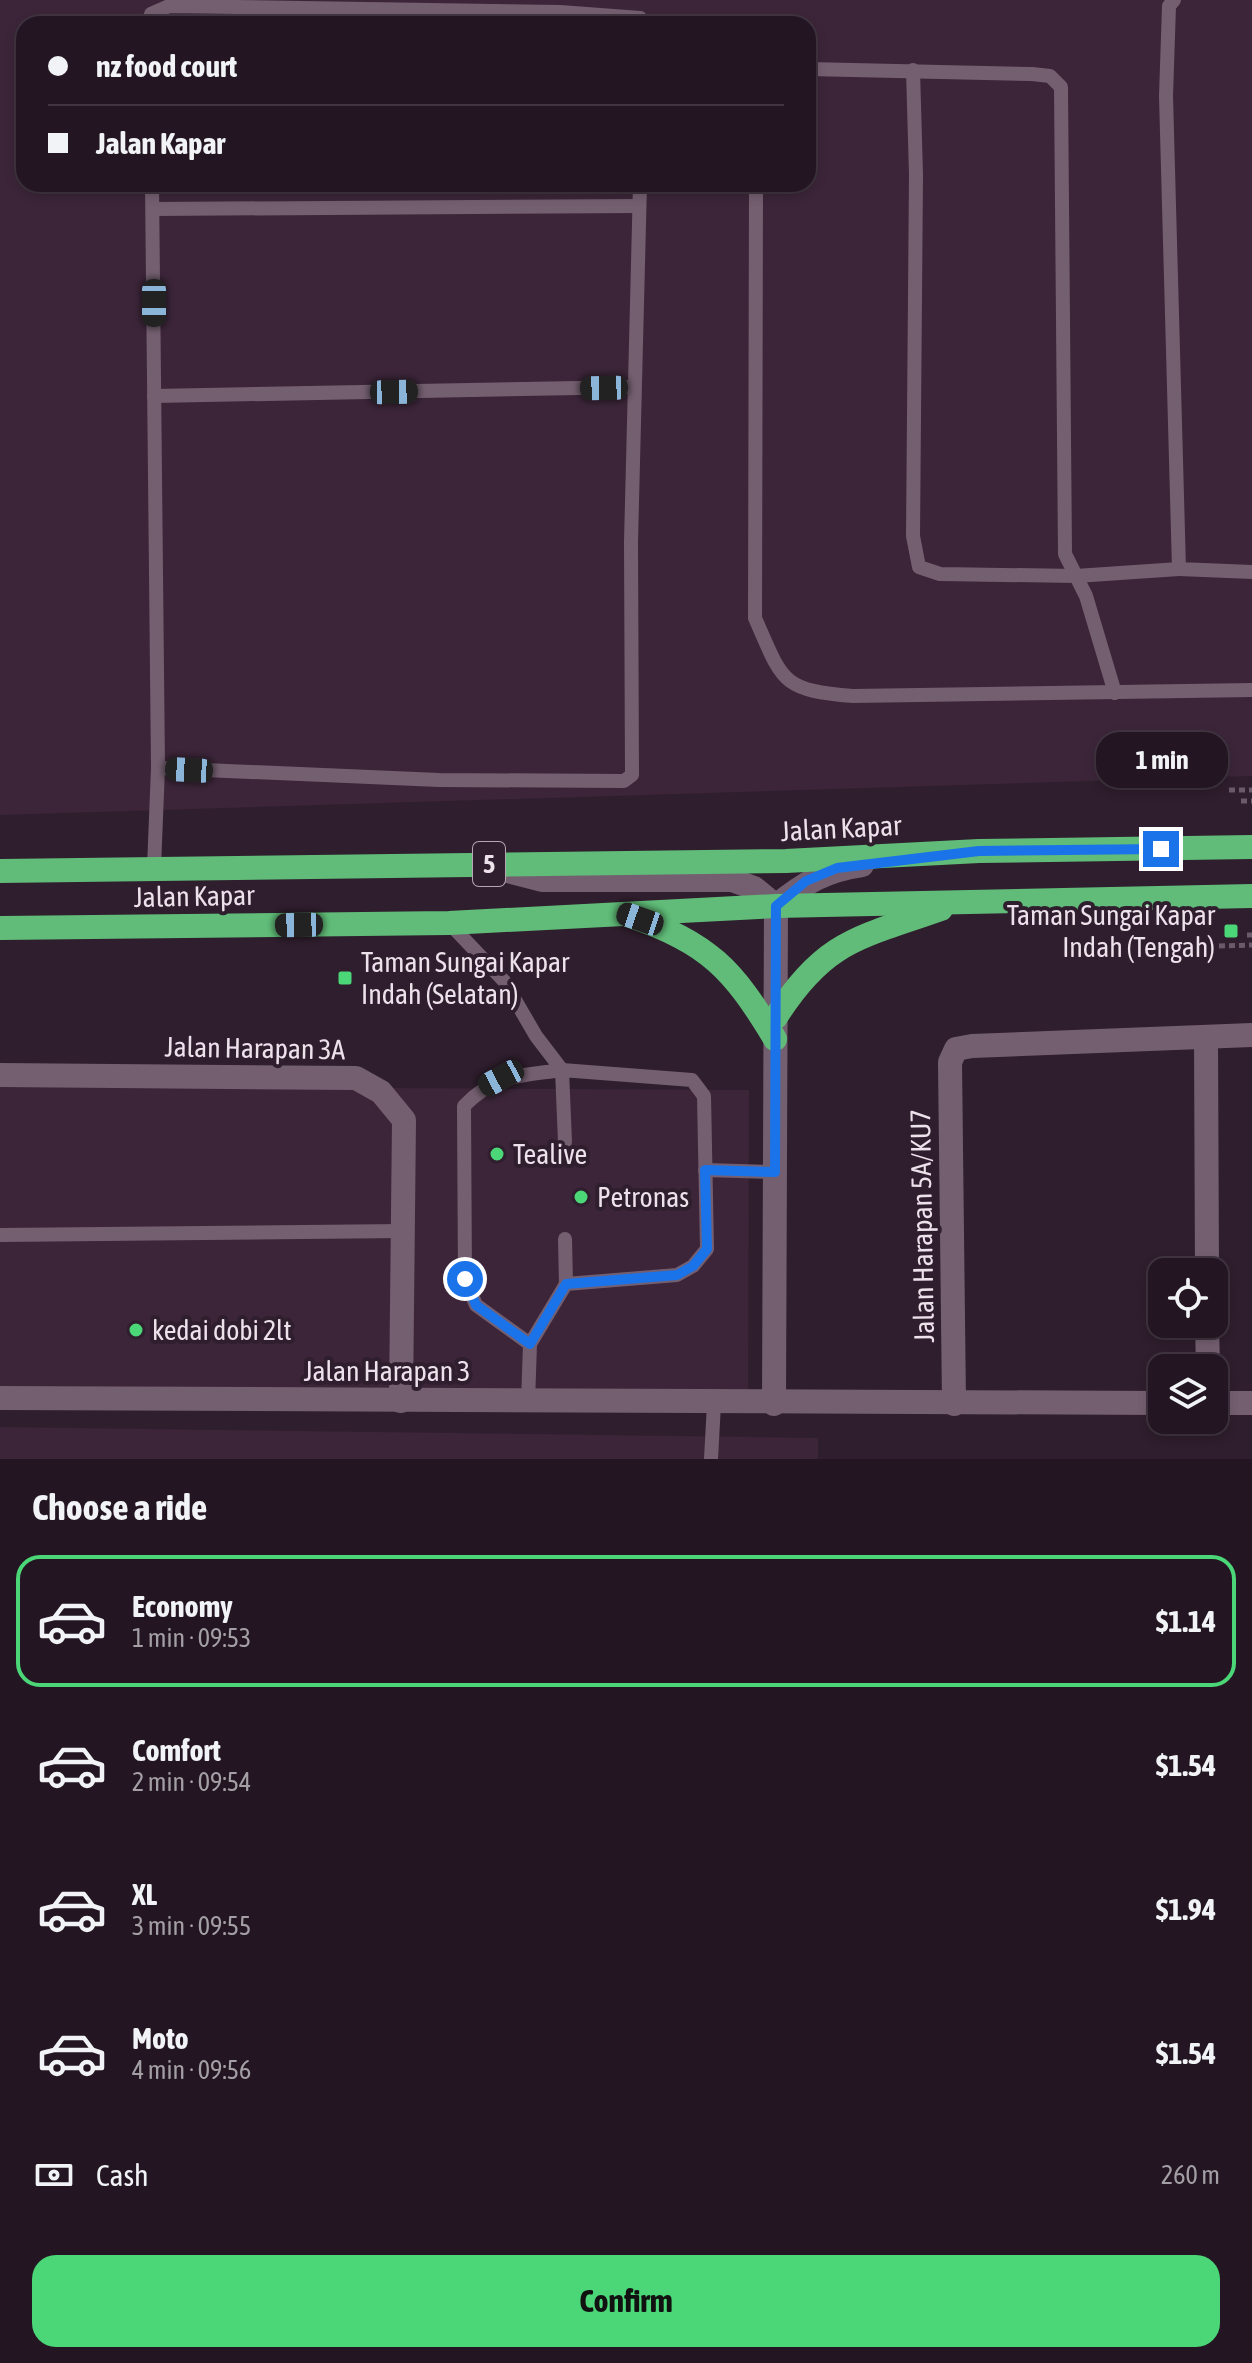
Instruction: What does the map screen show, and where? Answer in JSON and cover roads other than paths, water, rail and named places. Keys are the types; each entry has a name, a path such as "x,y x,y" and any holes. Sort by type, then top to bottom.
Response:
{"highway":[{"name":"Jalan Kapar","path":"0,871 786,861 979,851 1252,847"},
{"name":"Jalan Kapar","path":"0,928 449,923 616,911 1252,896"},
{"path":"616,911 675,933 697,945 728,970 776,1028 798,981 835,949 962,901"}],"street":[{"path":"776,906 806,881 837,868 979,851"},
{"path":"482,865 542,880 732,880 754,888 776,906"},
{"path":"774,1404 776,906"},
{"path":"1207,1258 1206,1037 1252,1035"},
{"name":"Jalan Harapan 5A/KU7","path":"954,1404 950,1062 956,1049 1206,1037"},
{"name":"Jalan Harapan 3A","path":"0,1075 356,1078 381,1092 404,1120 401,1401"},
{"name":"Jalan Harapan 3","path":"0,1398 714,1404 1148,1403"},
{"path":"1228,1403 1252,1403"}],"lane":[{"path":"1174,0 1169,6 1166,96 1179,569"},
{"path":"151,16 169,6 349,12 560,12 632,16"},
{"path":"816,69 1032,74 1050,76 1061,87 1065,554 1086,596 1115,693"},
{"path":"913,70 916,190 913,536 919,567 940,574 1076,576 1179,569 1252,572"},
{"path":"152,192 158,768 154,867"},
{"path":"158,768 439,780 624,781 632,775 631,542 640,192"},
{"path":"756,192 755,618 778,672 807,692 853,696 1252,690"},
{"path":"153,209 639,206"},
{"path":"154,396 634,387"},
{"path":"449,923 504,981 536,1036 562,1070 565,1142"},
{"path":"530,1344 476,1305 465,1279 464,1106 481,1089 501,1078 562,1070 692,1080 704,1096 707,1249 693,1266 677,1275 566,1284"},
{"path":"705,1170 775,1172"},
{"path":"0,1235 403,1231"},
{"path":"528,1402 530,1344 566,1284 565,1239"},
{"path":"711,1459 714,1404"}],"place":[{"name":"Taman Sungai Kapar Indah (Tengah)","path":"1231,931"},
{"name":"Taman Sungai Kapar Indah (Selatan)","path":"345,978"},
{"name":"Tealive","path":"497,1154"},
{"name":"Petronas","path":"581,1197"},
{"name":"kedai dobi 2lt","path":"136,1330"}]}
